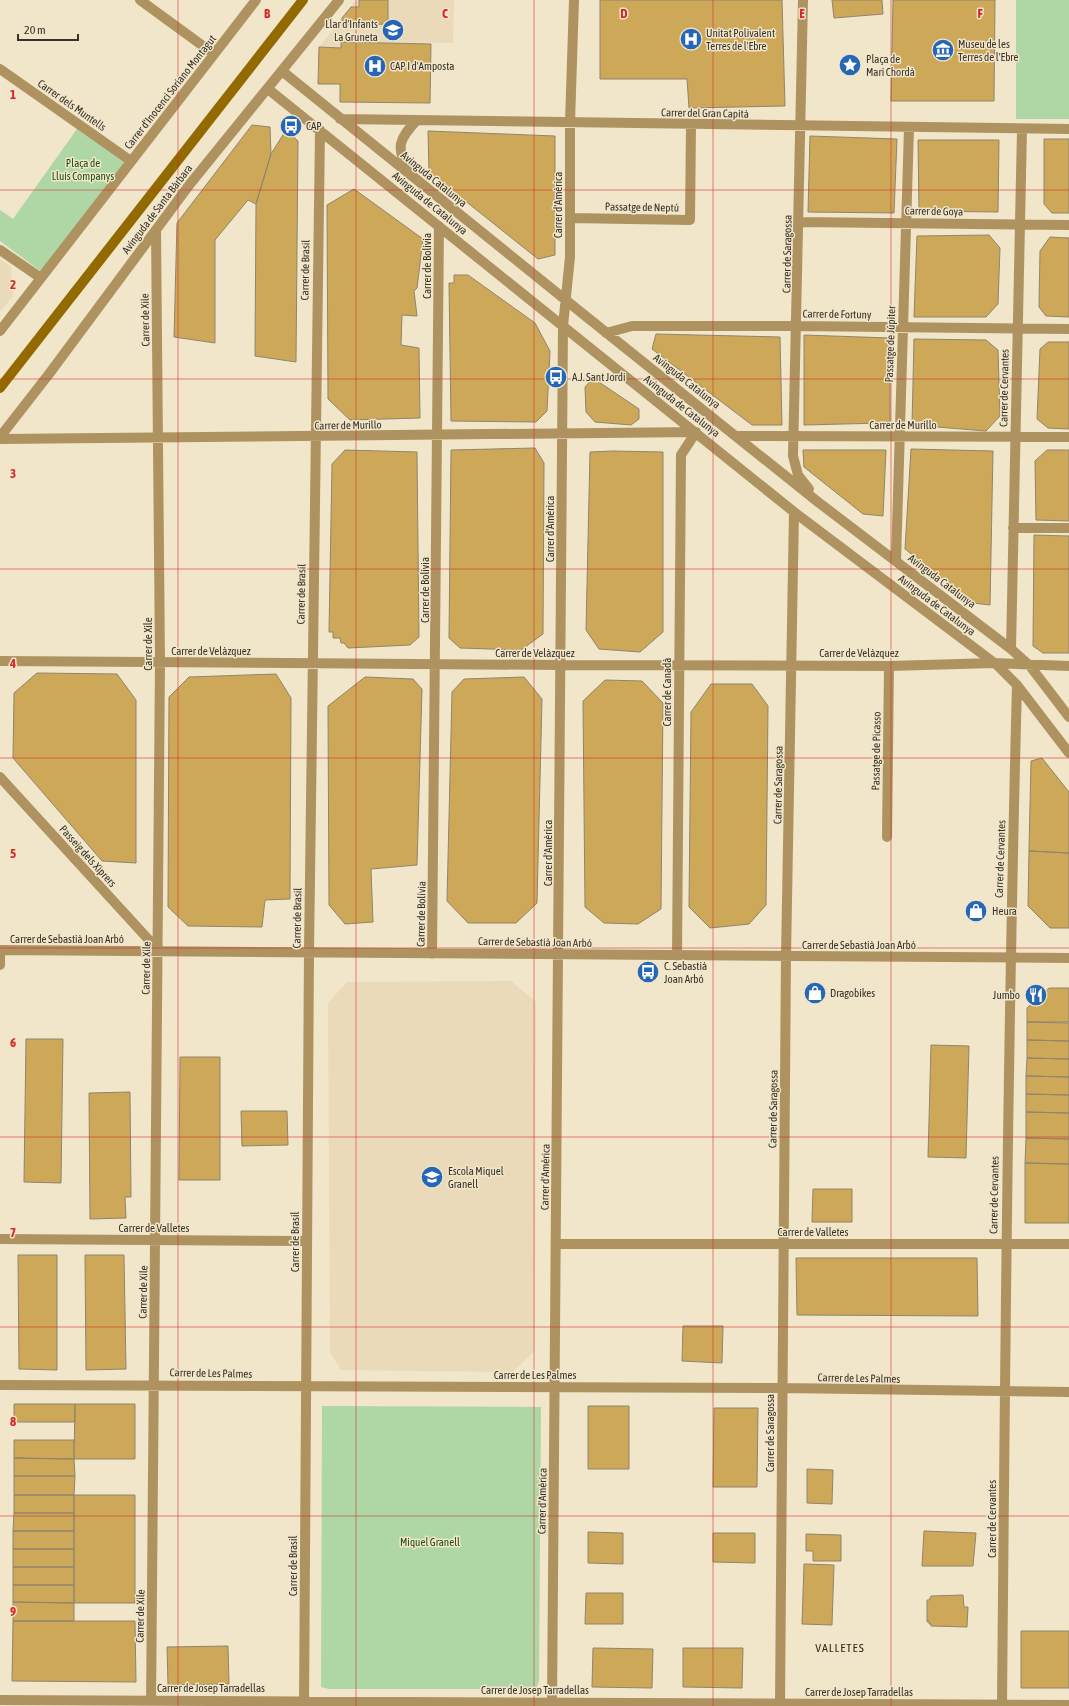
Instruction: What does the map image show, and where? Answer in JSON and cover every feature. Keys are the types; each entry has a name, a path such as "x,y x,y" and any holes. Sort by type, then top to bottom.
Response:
{"street":[{"path":"140,0 214,54"},
{"name":"Carrer d'Inocenci Soriano Montagut","path":"0,331 256,0"},
{"name":"Avinguda de Santa Bàrbara","path":"0,388 303,0"},
{"name":"Avinguda de Santa Bàrbara","path":"0,438 190,184 339,0"},
{"name":"Carrer d'Amèrica","path":"552,1704 557,1244 563,326 570,257 570,122 574,0"},
{"name":"Carrer de Saragossa","path":"804,0 793,456 798,475 818,502"},
{"name":"Carrer dels Muntells","path":"0,69 131,161"},
{"name":"Avinguda Catalunya","path":"282,71 566,301 818,502 1011,648 1030,666 1069,717"},
{"name":"Avinguda de Catalunya","path":"268,89 794,512 994,663 1017,685 1069,753"},
{"name":"Carrer del Gran Capità","path":"340,119 802,127 1069,129"},
{"path":"412,177 402,159 400,149 403,135 417,120"},
{"name":"Passatge de Neptú","path":"570,218 690,220 691,125"},
{"name":"Passatge de Júpiter","path":"896,561 909,128"},
{"name":"Carrer de Cervantes","path":"1011,648 1022,129"},
{"name":"Carrer de Brasil","path":"304,1703 314,437 320,130"},
{"name":"Carrer de Goya","path":"799,222 1069,225"},
{"name":"Carrer de Bolívia","path":"432,954 436,664 439,226"},
{"name":"Carrer de Xile","path":"151,1703 159,951 160,662 156,230"},
{"path":"0,250 41,278"},
{"name":"Carrer de Fortuny","path":"606,333 632,326 1069,329"},
{"name":"Carrer de Murillo","path":"0,438 563,435 696,432"},
{"name":"Carrer de Canadà","path":"677,956 681,455 696,432"},
{"name":"Carrer de Murillo","path":"737,436 1069,437"},
{"name":"Carrer de Saragossa","path":"780,1705 786,957 794,512"},
{"path":"1014,528 1069,528"},
{"name":"Carrer de Velàzquez","path":"0,661 889,666 994,663 1030,666 1069,666"},
{"name":"Passatge de Picasso","path":"887,837 889,666"},
{"name":"Carrer de Cervantes","path":"1002,1705 1005,1245 1017,685"},
{"name":"Passeig dels Xiprers","path":"0,777 159,951"},
{"path":"0,950 0,965"},
{"name":"Carrer de Sebastià Joan Arbó","path":"0,950 1069,958"},
{"name":"Carrer de Valletes","path":"0,1239 307,1241"},
{"name":"Carrer de Valletes","path":"557,1244 1069,1244"},
{"name":"Carrer de Les Palmes","path":"0,1385 783,1388 1069,1392"},
{"name":"Carrer de Josep Tarradellas","path":"0,1700 151,1703 1069,1705"}],"shaded area":[{"name":"Llar d'Infants La Gruneta","path":"356,0 454,0 453,43 341,42 341,48 319,47"},
{"path":"0,259 11,267 13,296 0,312"},
{"name":"Escola Miquel Granell","path":"511,981 536,1002 535,1350 513,1372 341,1370 330,1352 328,1003 347,982"}],"green space":[{"path":"1016,0 1069,0 1069,119 1016,119"},
{"name":"Plaça de Lluís Companys","path":"77,129 125,162 42,272 0,241 0,210 13,219"},
{"name":"Miquel Granell","path":"322,1406 541,1407 539,1681 536,1689 329,1689 321,1687"}],"building":[{"path":"359,0 388,0 388,24 342,25 342,18 351,7 359,7"},
{"name":"Unitat Polivalent Terres de l'Ebre","path":"600,0 782,0 785,106 689,108 687,79 600,79"},
{"path":"832,0 882,0 883,14 834,18"},
{"name":"Museu de les Terres de l'Ebre","path":"893,0 995,0 994,101 891,101"},
{"name":"CAP I d'Amposta","path":"341,42 431,44 430,103 340,102 340,84 318,84 319,47 341,48"},
{"path":"252,125 270,127 271,154 256,204 248,200 215,240 215,343 174,337 177,223"},
{"path":"286,130 298,141 296,362 255,356 256,204 271,154"},
{"path":"428,131 555,136 555,255 538,259 429,172"},
{"path":"810,136 897,139 894,213 808,212"},
{"path":"1044,139 1069,139 1069,213 1052,213 1044,204"},
{"path":"918,140 999,140 998,212 919,211"},
{"path":"354,189 423,239 417,288 414,291 417,316 402,315 401,345 419,348 420,418 350,420 328,399 327,205"},
{"path":"989,235 1000,248 998,304 986,317 914,317 917,236"},
{"path":"1050,237 1069,238 1069,317 1046,316 1039,307 1040,251"},
{"path":"454,275 468,275 535,323 550,351 547,411 536,422 451,421 449,283 454,283"},
{"path":"656,334 780,337 782,425 752,425 652,349"},
{"path":"804,335 890,338 890,421 884,423 804,425"},
{"path":"914,339 986,340 998,350 1000,416 986,431 912,425"},
{"path":"1048,342 1069,342 1069,429 1048,428 1037,419 1040,349"},
{"path":"593,378 639,409 639,419 631,425 595,422 586,412 585,387"},
{"path":"535,448 544,463 543,634 521,650 460,648 449,638 451,450"},
{"path":"911,449 993,451 990,605 973,603 905,549"},
{"path":"345,450 417,452 419,637 410,645 348,648 344,643 341,643 340,638 333,638 333,632 329,632 332,464"},
{"path":"803,450 886,450 883,516 863,514 804,467"},
{"path":"1047,450 1069,450 1069,521 1036,520 1035,461"},
{"path":"590,452 663,452 663,632 640,652 599,649 586,630"},
{"path":"1034,535 1069,536 1069,653 1043,653 1033,646"},
{"path":"37,673 117,674 136,700 136,863 102,861 13,758 14,693"},
{"path":"276,674 291,698 290,899 265,900 262,927 188,926 168,907 169,697 189,677"},
{"path":"365,677 413,679 422,689 417,865 371,869 373,922 345,924 329,905 328,706"},
{"path":"524,677 542,699 537,903 516,923 468,923 447,901 452,692 464,679"},
{"path":"605,680 642,681 663,703 661,909 638,924 604,923 585,907 583,701"},
{"path":"711,684 752,684 768,706 766,905 749,924 710,928 689,907 691,712"},
{"path":"1042,758 1069,792 1069,853 1029,851 1031,761"},
{"path":"1029,851 1069,853 1069,928 1050,928 1028,906"},
{"path":"1049,988 1069,988 1069,1022 1027,1022 1027,1008"},
{"path":"1027,1022 1069,1023 1069,1041 1027,1040"},
{"path":"26,1039 63,1039 61,1183 24,1182"},
{"path":"1027,1040 1069,1041 1069,1059 1027,1058"},
{"path":"931,1045 969,1046 966,1158 928,1157"},
{"path":"180,1057 220,1057 220,1180 179,1180"},
{"path":"1027,1058 1069,1059 1069,1077 1026,1076"},
{"path":"1026,1076 1069,1077 1069,1095 1026,1094"},
{"path":"130,1092 131,1197 125,1197 126,1218 90,1219 89,1093"},
{"path":"1026,1094 1069,1095 1069,1113 1026,1112"},
{"path":"241,1111 287,1111 288,1145 242,1146"},
{"path":"1026,1112 1069,1113 1069,1139 1026,1138"},
{"path":"1026,1138 1069,1139 1069,1164 1025,1163"},
{"path":"1025,1163 1069,1164 1069,1223 1025,1223"},
{"path":"813,1189 852,1189 852,1222 812,1222"},
{"path":"18,1255 57,1255 57,1370 19,1369"},
{"path":"85,1255 124,1255 126,1369 86,1370"},
{"path":"796,1258 977,1258 978,1316 797,1315"},
{"path":"683,1326 723,1326 722,1363 682,1361"},
{"path":"14,1404 75,1404 75,1422 14,1422"},
{"path":"75,1404 135,1404 135,1459 74,1459"},
{"path":"588,1406 629,1406 629,1469 588,1469"},
{"path":"714,1408 758,1408 757,1487 713,1487"},
{"path":"14,1440 74,1440 74,1459 14,1458"},
{"path":"14,1458 74,1459 75,1476 14,1476"},
{"path":"807,1469 833,1470 832,1504 807,1503"},
{"path":"14,1476 75,1476 74,1495 14,1495"},
{"path":"14,1495 74,1495 74,1513 14,1513"},
{"path":"74,1495 135,1495 135,1603 74,1603"},
{"path":"14,1513 74,1513 74,1531 13,1531"},
{"path":"13,1531 74,1531 74,1549 13,1549"},
{"path":"924,1531 976,1533 973,1566 922,1566"},
{"path":"588,1532 623,1533 623,1564 588,1563"},
{"path":"713,1533 755,1533 755,1563 713,1562"},
{"path":"806,1534 841,1535 841,1561 813,1561 813,1551 806,1551"},
{"path":"13,1549 74,1549 74,1567 13,1567"},
{"path":"804,1564 834,1565 832,1625 802,1624"},
{"path":"13,1567 74,1567 74,1585 13,1585"},
{"path":"13,1585 74,1585 74,1603 13,1602"},
{"path":"586,1593 623,1593 623,1624 585,1624"},
{"path":"963,1595 964,1607 968,1607 967,1627 931,1626 929,1621 927,1622 927,1600 929,1600 931,1596"},
{"path":"13,1602 74,1603 74,1621 13,1621"},
{"path":"13,1621 135,1621 136,1682 12,1681"},
{"path":"1021,1631 1069,1631 1069,1688 1021,1688"},
{"path":"228,1646 229,1684 168,1685 167,1647"},
{"path":"593,1648 653,1649 652,1688 592,1687"},
{"path":"683,1648 743,1648 742,1688 683,1687"}],"place":[{"name":"Llar d'Infants La Gruneta","path":"393,30"},
{"name":"Unitat Polivalent Terres de l'Ebre","path":"691,39"},
{"name":"Museu de les Terres de l'Ebre","path":"943,50"},
{"name":"Plaça de Mari Chordà","path":"850,65"},
{"name":"CAP I d'Amposta","path":"375,66"},
{"name":"CAP","path":"291,126"},
{"name":"A.J. Sant Jordi","path":"556,377"},
{"name":"Heura","path":"976,911"},
{"name":"C. Sebastià Joan Arbó","path":"648,972"},
{"name":"Dragobikes","path":"815,993"},
{"name":"Jumbo","path":"1036,995"},
{"name":"Escola Miquel Granell","path":"432,1177"}],"district":[{"name":"VALLETES","path":"840,1648"}]}
